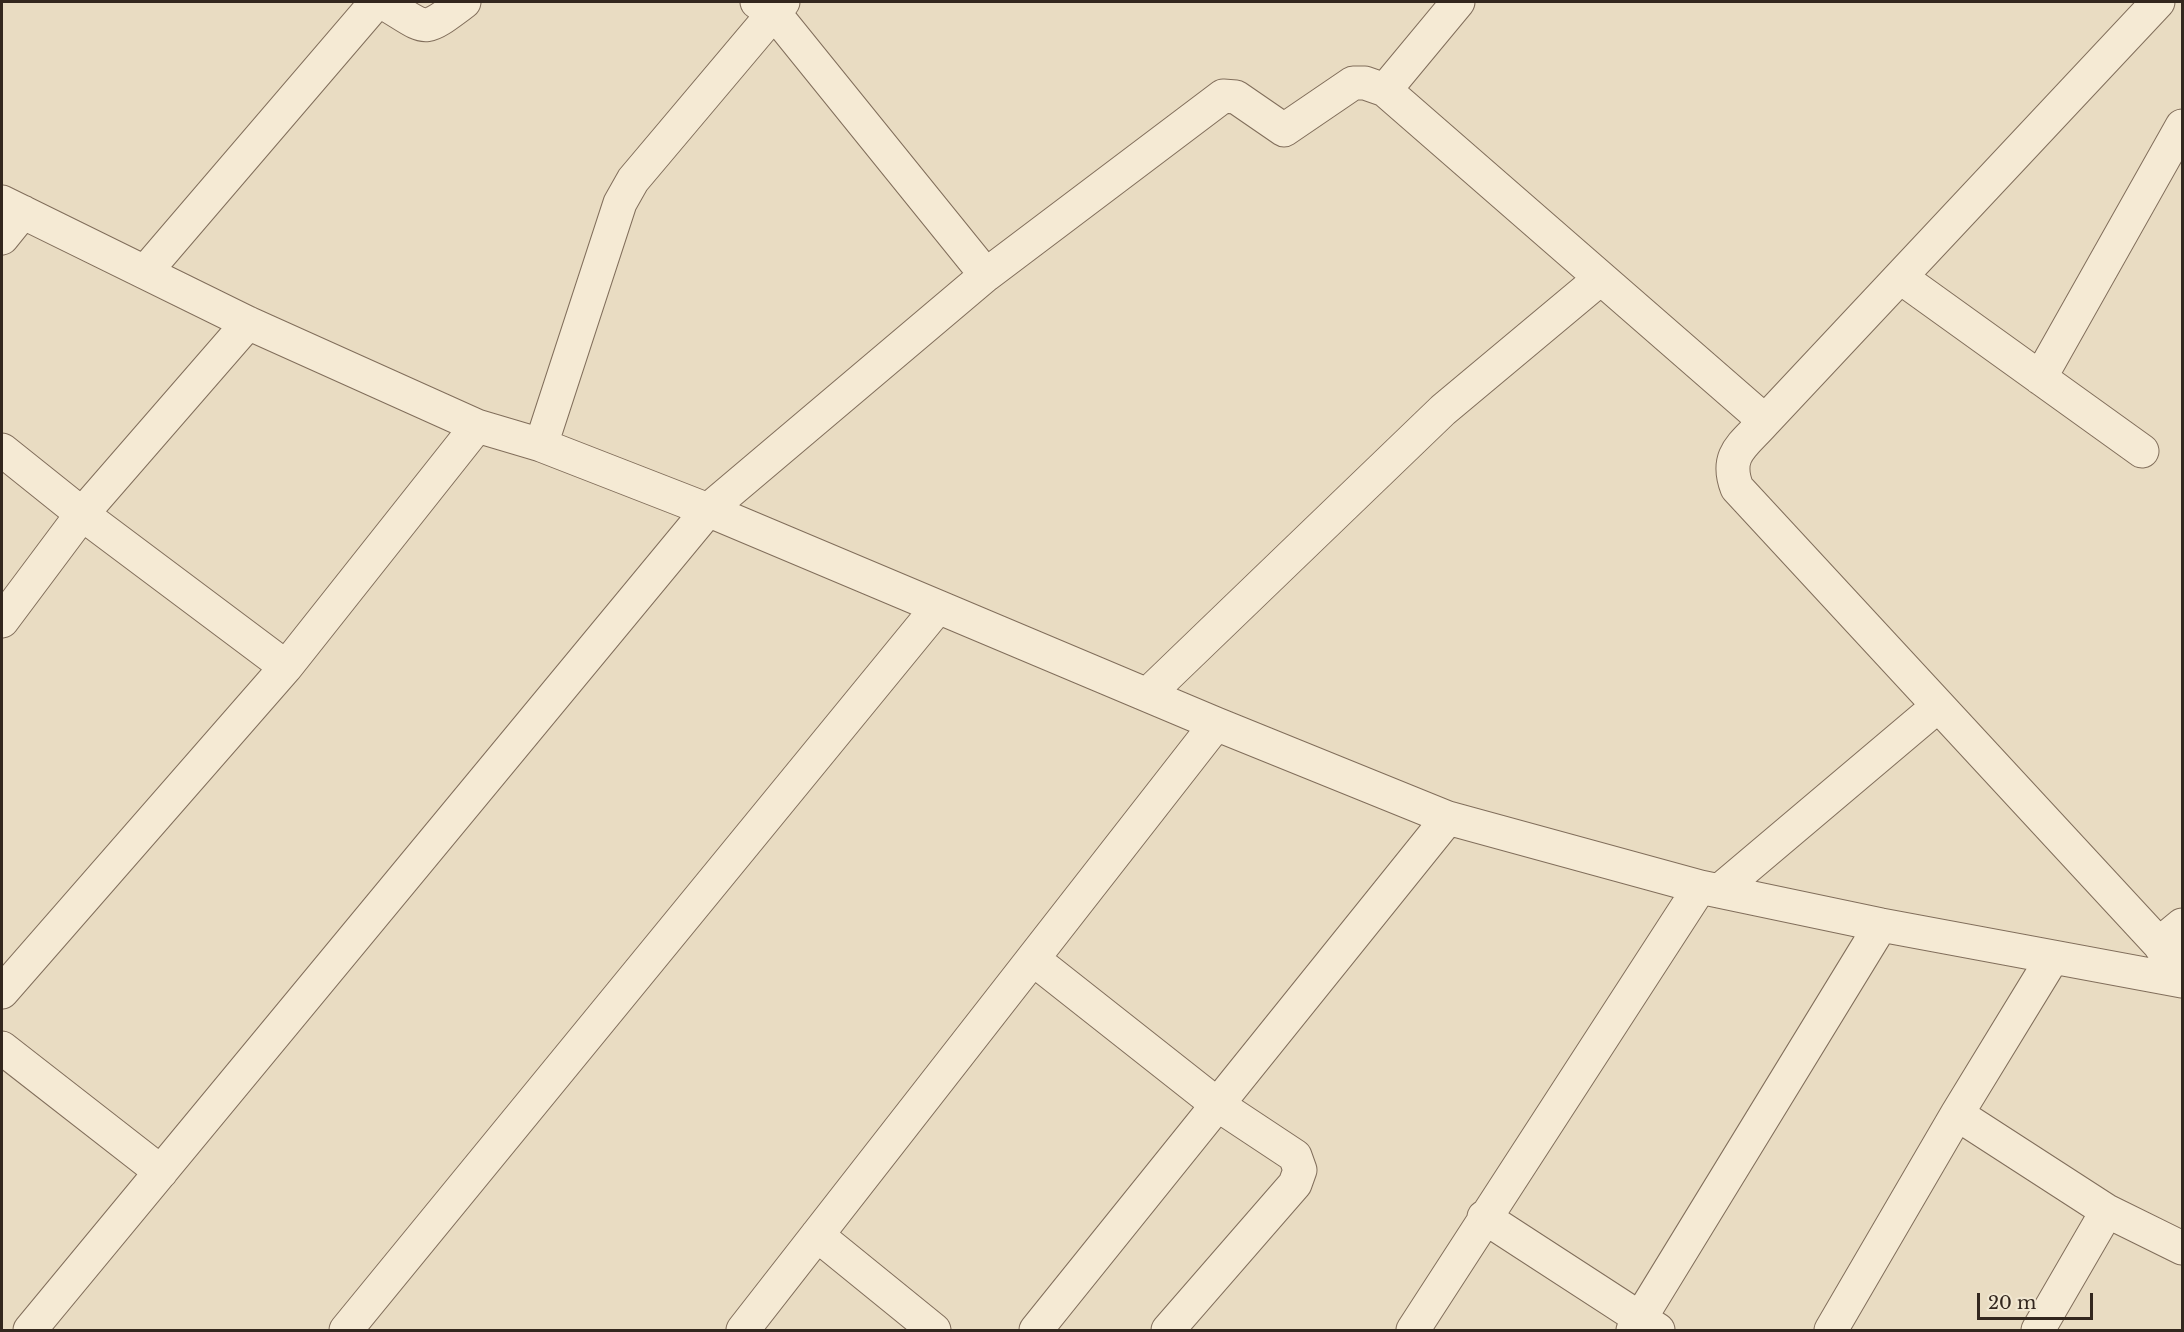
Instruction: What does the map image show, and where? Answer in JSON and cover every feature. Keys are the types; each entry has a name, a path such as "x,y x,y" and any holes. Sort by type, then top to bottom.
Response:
{"street":[{"path":"146,271 374,6 384,3 423,26 431,26 464,2"},
{"path":"1385,90 1458,2"},
{"path":"2,238 12,207 248,323 477,426 541,445 708,510 1216,724 1448,818 1710,889 1881,925 2182,979 2171,935 1938,706 1737,488 1730,471 1735,454 1765,421 2158,2"},
{"path":"541,445 620,203 633,180 771,6 986,275"},
{"path":"30,1330 708,510 986,275 1223,96 1236,97 1284,130 1353,82 1365,83 1385,90 1765,421"},
{"path":"2040,378 2182,126"},
{"path":"1899,277 2142,452"},
{"path":"1148,694 1443,410 1601,278"},
{"path":"2,621 82,514 248,323"},
{"path":"2,992 286,667 477,426"},
{"path":"2,450 82,514 286,667"},
{"path":"346,1330 938,607"},
{"path":"1413,1330 1484,1217 1710,889 1938,706"},
{"path":"743,1330 1216,724"},
{"path":"1036,1330 1448,818"},
{"path":"1484,1217 1644,1327 1881,925"},
{"path":"1832,1330 1957,1114 2053,957"},
{"path":"1033,960 1218,1105 1295,1156 1300,1170 1295,1184 1168,1330"},
{"path":"2,1048 161,1172"},
{"path":"1957,1114 2108,1211 2182,1248"},
{"path":"2038,1330 2108,1211"},
{"path":"817,1235 934,1330"}]}
